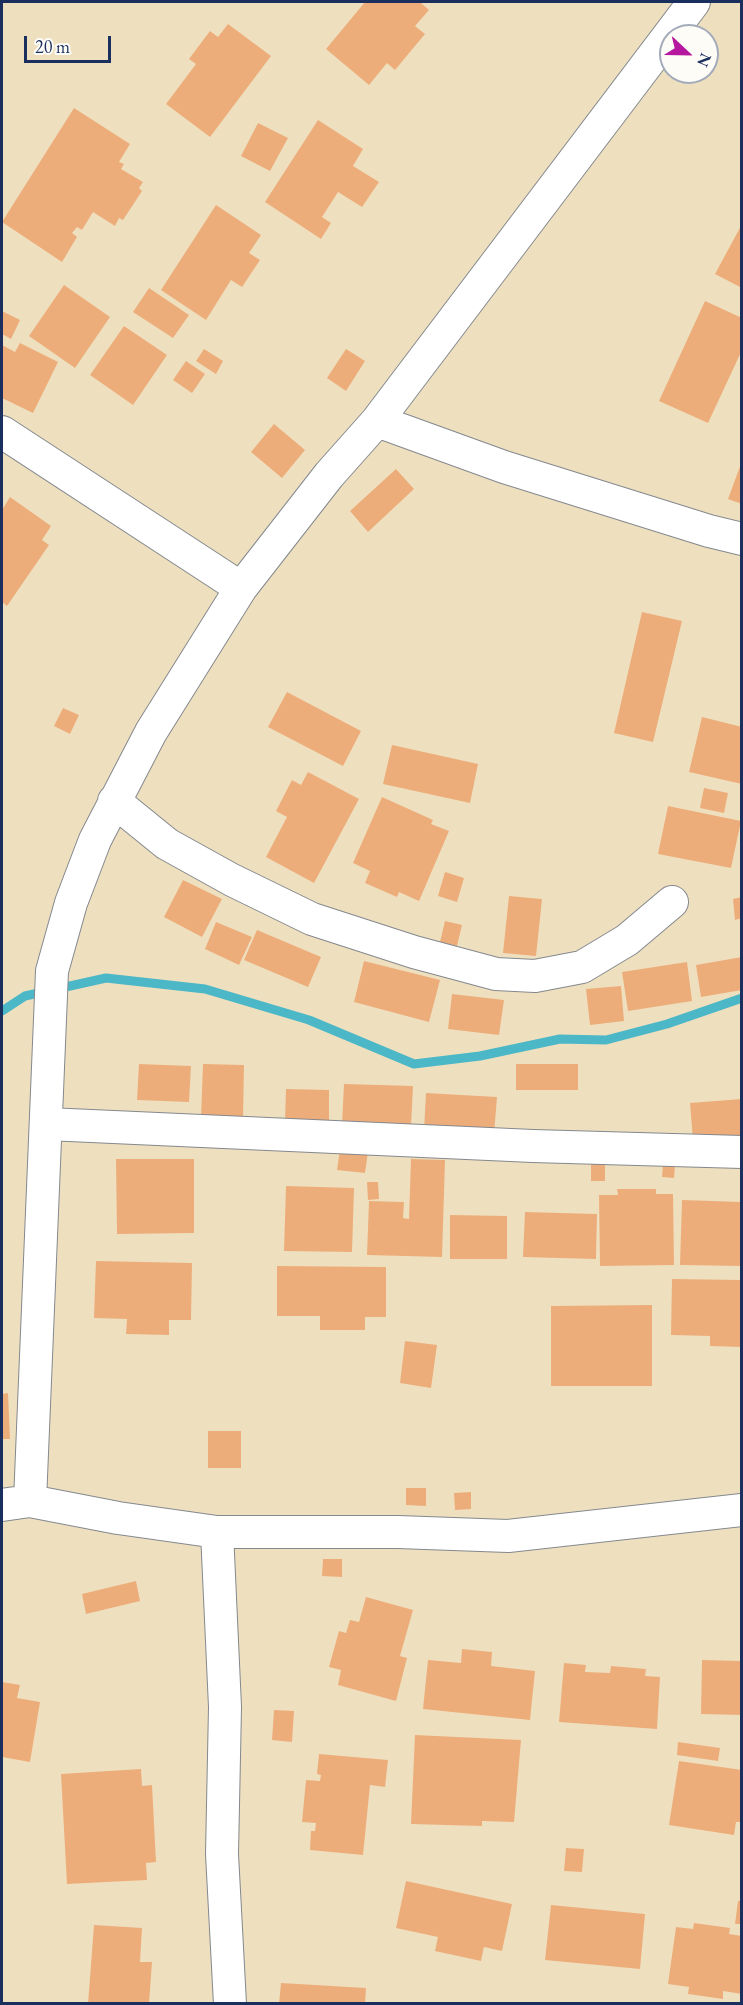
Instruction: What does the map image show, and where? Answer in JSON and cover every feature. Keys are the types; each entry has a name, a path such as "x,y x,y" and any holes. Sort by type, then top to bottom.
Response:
{"street":[{"path":"694,2 377,421 329,475 241,588 151,732 95,840 70,903 52,971 47,1124 16,1503 217,1532 398,1532 508,1536 741,1510"},
{"path":"377,421 504,467 741,539"},
{"path":"2,432 241,588"},
{"path":"114,801 167,844 232,880 312,919 414,952 496,974 535,976 582,967 627,940 672,902"},
{"path":"47,1124 533,1146 741,1152"},
{"path":"217,1532 225,1707 222,1854 230,2004"}],"building":[{"path":"365,2 420,2 429,10 415,26 425,34 395,70 387,63 369,85 326,49"},
{"path":"228,24 271,56 210,137 166,104 196,64 189,59 210,31 218,37"},
{"path":"74,108 130,144 119,162 124,164 121,169 143,182 139,188 142,191 123,220 119,218 115,226 93,212 82,230 77,227 72,233 77,237 62,262 2,222"},
{"path":"318,120 363,149 353,166 379,182 362,207 338,192 322,217 331,223 321,239 265,202"},
{"path":"258,123 288,138 270,171 241,156"},
{"path":"216,205 261,235 249,253 260,260 242,287 231,280 206,320 161,290"},
{"path":"742,224 742,288 715,274"},
{"path":"64,285 110,317 75,368 29,336"},
{"path":"149,288 189,315 173,338 133,312"},
{"path":"705,301 742,318 742,350 708,423 659,401"},
{"path":"2,311 20,320 11,339 2,334"},
{"path":"124,326 167,355 133,405 90,375"},
{"path":"20,343 58,362 33,413 2,398 2,345 15,352"},
{"path":"204,349 223,361 216,374 196,361"},
{"path":"346,349 365,361 346,391 327,378"},
{"path":"186,361 205,374 192,393 173,380"},
{"path":"274,424 305,450 282,478 251,452"},
{"path":"742,461 742,504 728,499"},
{"path":"396,469 414,489 368,532 350,511"},
{"path":"10,497 51,526 42,540 49,545 7,606 2,602 2,510"},
{"path":"642,612 682,621 653,742 614,733"},
{"path":"287,692 361,731 343,766 268,727"},
{"path":"63,708 79,715 70,734 54,726"},
{"path":"702,717 742,727 742,784 689,772"},
{"path":"392,745 478,764 470,803 383,784"},
{"path":"308,772 359,799 314,883 266,857 287,817 276,811 292,780 301,785"},
{"path":"704,788 728,793 724,813 700,808"},
{"path":"382,797 433,820 431,824 449,831 419,901 399,892 397,897 365,883 370,871 353,863"},
{"path":"668,806 741,821 731,868 658,854"},
{"path":"445,872 464,878 457,902 438,896"},
{"path":"183,880 222,899 202,937 164,917"},
{"path":"509,896 542,899 536,956 503,953"},
{"path":"742,897 742,918 735,920 733,899"},
{"path":"445,921 462,925 457,946 440,942"},
{"path":"216,922 252,937 239,965 205,949"},
{"path":"257,930 321,957 308,987 244,960"},
{"path":"742,957 742,990 701,997 696,965"},
{"path":"364,961 440,980 429,1022 354,1002"},
{"path":"687,962 692,1001 628,1011 622,972"},
{"path":"621,986 624,1021 590,1025 586,989"},
{"path":"452,994 504,1000 499,1035 448,1029"},
{"path":"139,1064 191,1066 189,1102 137,1100"},
{"path":"203,1064 244,1065 243,1118 201,1117"},
{"path":"516,1064 578,1064 578,1090 516,1090"},
{"path":"344,1084 413,1086 411,1126 342,1124"},
{"path":"286,1089 329,1090 329,1121 285,1120"},
{"path":"426,1093 497,1097 494,1134 424,1130"},
{"path":"742,1099 742,1135 693,1140 690,1103"},
{"path":"340,1149 368,1152 365,1173 337,1170"},
{"path":"116,1159 194,1159 194,1233 117,1234"},
{"path":"411,1159 445,1160 442,1257 367,1255 369,1201 404,1202 403,1218 409,1219"},
{"path":"591,1163 605,1164 605,1181 591,1181"},
{"path":"663,1164 675,1165 674,1178 662,1177"},
{"path":"367,1182 378,1182 379,1199 368,1200"},
{"path":"286,1186 354,1188 352,1252 284,1251"},
{"path":"617,1189 656,1189 656,1194 673,1194 674,1265 600,1266 599,1195 618,1195"},
{"path":"682,1200 742,1202 742,1266 680,1265"},
{"path":"525,1212 597,1214 596,1259 523,1257"},
{"path":"450,1215 507,1216 507,1259 450,1259"},
{"path":"96,1261 192,1263 191,1320 169,1320 169,1335 126,1334 127,1319 94,1318"},
{"path":"277,1266 386,1267 386,1317 365,1317 365,1330 320,1330 320,1316 277,1316"},
{"path":"672,1279 742,1280 742,1347 710,1346 710,1336 671,1335"},
{"path":"652,1305 652,1386 551,1386 551,1306"},
{"path":"405,1341 437,1345 431,1388 400,1383"},
{"path":"8,1393 10,1439 2,1439 2,1394"},
{"path":"208,1431 241,1431 241,1468 208,1468"},
{"path":"406,1488 426,1488 426,1506 406,1505"},
{"path":"471,1492 471,1509 455,1510 454,1493"},
{"path":"323,1559 342,1559 342,1577 322,1576"},
{"path":"136,1581 140,1601 86,1614 82,1594"},
{"path":"366,1597 413,1610 400,1656 407,1658 396,1701 338,1685 341,1670 329,1667 339,1631 346,1633 350,1620 359,1622"},
{"path":"462,1649 492,1652 491,1666 535,1671 530,1720 423,1709 428,1660 461,1663"},
{"path":"702,1660 742,1661 742,1715 701,1714"},
{"path":"564,1663 586,1665 585,1672 610,1673 611,1666 646,1669 645,1676 660,1677 657,1729 559,1722"},
{"path":"2,1682 20,1685 17,1698 40,1702 30,1762 2,1757"},
{"path":"274,1710 294,1711 292,1742 272,1740"},
{"path":"415,1735 521,1740 514,1822 482,1821 482,1826 411,1824"},
{"path":"678,1742 720,1748 718,1761 677,1755"},
{"path":"319,1754 388,1760 385,1787 370,1785 363,1855 310,1850 311,1831 315,1831 316,1823 302,1822 306,1780 320,1781 321,1775 317,1774"},
{"path":"679,1761 742,1770 740,1796 742,1796 742,1819 741,1822 736,1822 734,1835 669,1825"},
{"path":"141,1769 142,1786 152,1785 156,1862 146,1863 147,1880 67,1884 61,1774"},
{"path":"566,1848 584,1849 582,1872 564,1871"},
{"path":"406,1881 512,1904 502,1951 484,1947 481,1961 435,1951 438,1937 396,1928"},
{"path":"738,1901 742,1901 742,1924 735,1924"},
{"path":"551,1905 645,1914 640,1969 545,1960"},
{"path":"694,1923 730,1928 729,1934 742,1936 742,1994 723,1991 723,1999 688,1994 689,1987 668,1984 676,1927 693,1929"},
{"path":"94,1925 142,1928 140,1962 152,1962 149,2004 88,2004"},
{"path":"281,1983 366,1988 365,2004 279,2004"}],"waterway":[{"path":"2,1011 25,996 106,978 205,989 309,1020 414,1064 480,1056 560,1039 606,1040 667,1024 742,998"}]}
